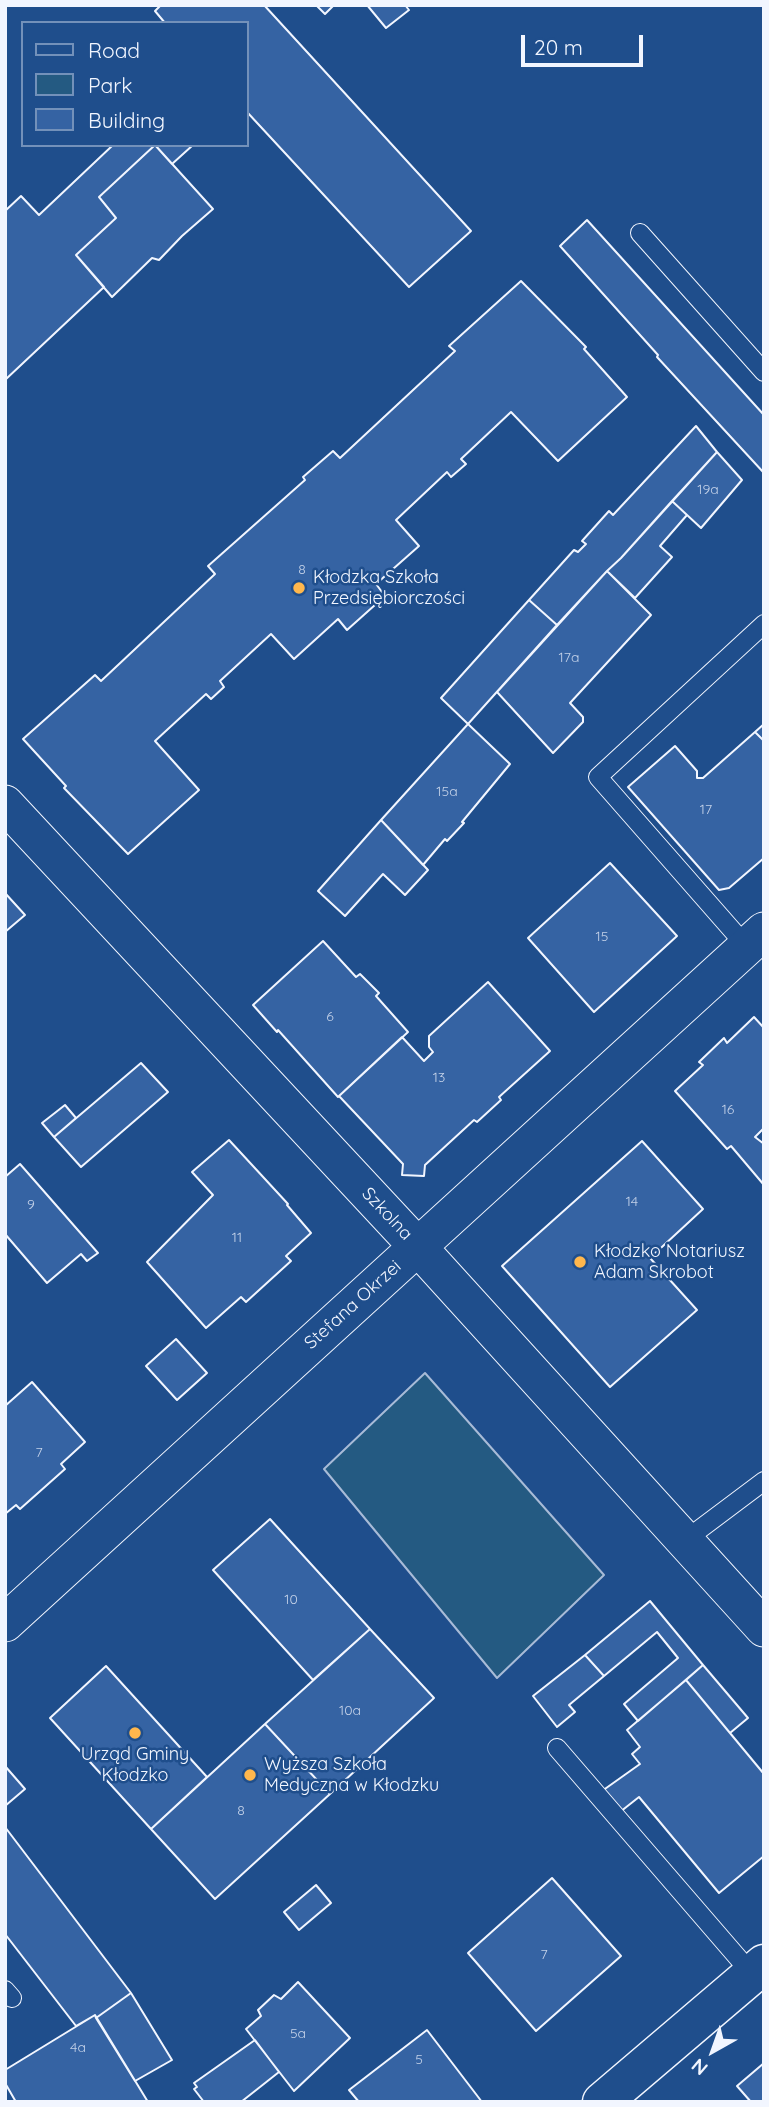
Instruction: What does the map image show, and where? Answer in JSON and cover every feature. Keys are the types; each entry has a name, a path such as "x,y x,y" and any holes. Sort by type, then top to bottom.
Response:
{"street":[{"name":"Szkolna","path":"5,804 417,1247 764,1628"},
{"name":"Stefana Okrzei","path":"5,1623 755,939"},
{"path":"602,2102 758,1969"}],"lane":[{"path":"640,233 764,372"},
{"path":"755,939 598,777 764,624"},
{"path":"684,1541 764,1481"},
{"path":"557,1748 758,1969"}],"green space":[{"path":"425,1373 604,1575 497,1678 324,1469"}],"building":[{"path":"161,5 264,5 471,231 409,287 248,113 248,21 163,21 155,11"},
{"path":"316,5 334,5 325,14"},
{"path":"367,5 405,5 409,10 386,28"},
{"path":"111,147 153,147 99,197 116,218 76,255 104,287 5,380 5,211 21,196 39,215"},
{"path":"153,147 157,147 213,209 159,260 152,258 112,297 76,255 116,218 99,197"},
{"path":"157,147 191,147 172,164"},
{"path":"587,220 764,415 764,473 560,246"},
{"path":"521,281 586,347 584,349 627,397 558,461 511,412 461,459 466,464 451,477 447,472 396,520 419,546 376,584 385,596 347,630 338,619 294,659 271,634 220,681 224,687 211,699 206,694 155,741 199,790 128,854 64,788 66,786 23,739 95,675 101,681 215,574 208,566 305,480 303,477 333,451 340,458 455,351 449,346"},
{"path":"696,426 717,452 557,625 529,600 574,550 578,552 586,544 582,541 609,511 613,515"},
{"path":"717,452 742,480 701,528 672,501"},
{"path":"672,501 687,515 660,546 672,557 635,598 607,571"},
{"path":"607,571 651,615 570,703 583,717 583,722 553,753 497,692"},
{"path":"529,600 557,625 468,724 441,698"},
{"path":"468,724 510,764 462,822 464,823 447,841 445,839 423,865 381,820"},
{"path":"764,724 764,741 755,732"},
{"path":"755,732 764,741 764,858 729,888 719,890 628,787 675,746 697,771 697,778 703,778"},
{"path":"381,820 428,870 405,895 383,874 345,916 318,891"},
{"path":"610,863 677,936 594,1012 528,938"},
{"path":"5,893 25,915 5,932"},
{"path":"323,941 356,977 360,974 379,993 376,996 408,1032 338,1097 253,1005"},
{"path":"488,982 550,1051 499,1097 501,1100 477,1122 474,1120 425,1165 424,1176 402,1175 403,1164 339,1096 402,1037 424,1061 433,1052 429,1047 429,1036"},
{"path":"754,1017 764,1028 764,1128 755,1137 764,1144 764,1185 731,1146 727,1149 675,1091 703,1065 699,1062 724,1038 727,1043"},
{"path":"141,1063 168,1092 81,1167 54,1137"},
{"path":"65,1105 76,1118 54,1137 42,1123"},
{"path":"229,1140 311,1233 286,1256 291,1261 246,1302 241,1297 206,1328 147,1262 213,1195 192,1172"},
{"name":"Kłodzko Notariusz Adam Skrobot","path":"642,1141 703,1209 650,1258 697,1310 610,1387 502,1266"},
{"path":"20,1164 98,1253 87,1261 81,1254 47,1283 5,1234 5,1177"},
{"path":"176,1339 207,1373 177,1400 146,1366"},
{"path":"32,1382 85,1442 61,1464 65,1469 20,1509 16,1505 5,1514 5,1406"},
{"path":"270,1519 370,1629 313,1680 213,1570"},
{"path":"650,1601 703,1665 638,1721 624,1704 678,1658 657,1632 604,1676 585,1655"},
{"path":"370,1629 434,1698 330,1794 265,1724"},
{"path":"585,1655 604,1676 569,1705 575,1712 557,1727 533,1696"},
{"path":"703,1665 748,1718 730,1733 686,1680"},
{"path":"106,1666 207,1777 151,1829 50,1718"},
{"path":"686,1680 764,1774 764,1856 719,1893 639,1797 620,1812 602,1791 640,1764 632,1754 640,1747 627,1730"},
{"path":"265,1724 330,1794 215,1899 151,1829"},
{"path":"5,1766 25,1789 5,1806"},
{"path":"5,1827 131,1993 96,2018 95,2015 76,2026 5,1934"},
{"path":"552,1878 621,1956 536,2031 468,1953"},
{"path":"316,1885 331,1903 299,1930 284,1912"},
{"path":"298,1982 350,2038 294,2091 246,2029 261,2016 258,2010 274,1995 281,1999"},
{"path":"131,1993 172,2060 135,2081 96,2018"},
{"path":"95,2015 148,2102 16,2102 5,2083 5,2070"},
{"path":"427,2030 482,2102 359,2102 349,2090"},
{"path":"255,2040 279,2072 241,2102 204,2102 194,2089 197,2087 194,2083"},
{"path":"764,2063 764,2102 751,2102 737,2086"}],"place":[{"name":"Kłodzka Szkoła Przedsiębiorczości","path":"299,588"},
{"name":"Kłodzko Notariusz Adam Skrobot","path":"580,1262"},
{"name":"Urząd Gminy Kłodzko","path":"135,1733"},
{"name":"Wyższa Szkoła Medyczna w Kłodzku","path":"250,1775"}]}
